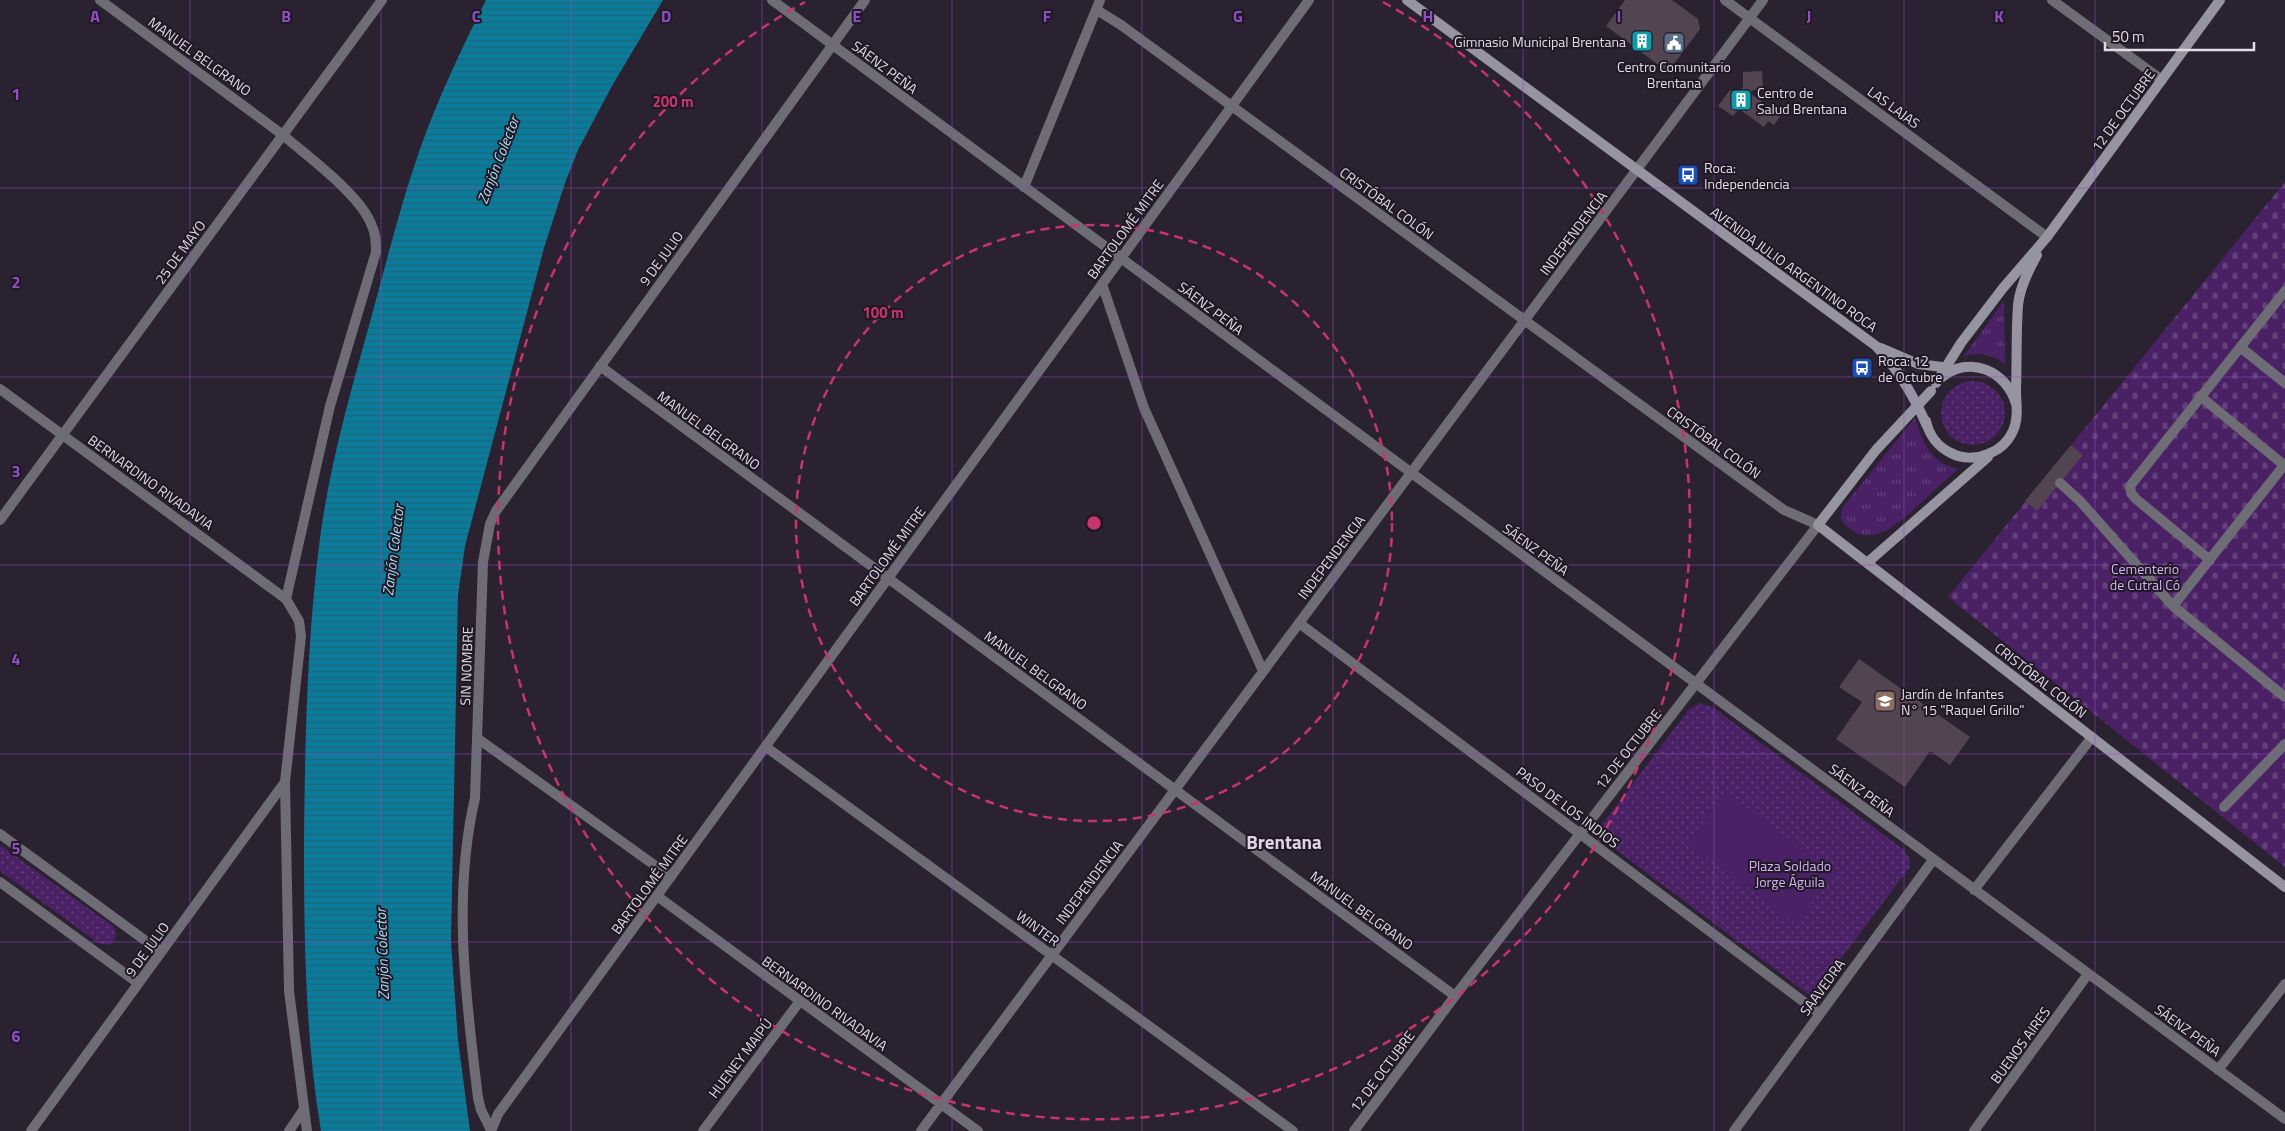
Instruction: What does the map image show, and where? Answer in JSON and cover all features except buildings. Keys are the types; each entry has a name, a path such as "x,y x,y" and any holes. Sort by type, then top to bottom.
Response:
{"main road":[{"name":"AVENIDA JULIO ARGENTINO ROCA","path":"1407,0 1876,346 1900,374 1918,405 1927,426"},
{"name":"12 DE OCTUBRE","path":"1927,426 1926,408 1934,387 1961,343 2003,288 2047,237 2220,0"},
{"name":"12 DE OCTUBRE","path":"1867,563 2002,446 2012,432 2017,414 2020,296 2027,273 2047,237"},
{"name":"AVENIDA JULIO ARGENTINO ROCA","path":"1876,346 1918,364 1960,368"},
{"path":"1960,368 1979,367 1996,374 2009,387 2016,404"},
{"name":"12 DE OCTUBRE","path":"1818,525 1870,458 1934,387 1951,371 1960,368"},
{"path":"1927,426 1943,448 1959,456 1977,458 1994,452"},
{"name":"CRISTÓBAL COLÓN","path":"1818,525 2285,887"}],"street":[{"name":"MANUEL BELGRANO","path":"100,0 283,135 345,190 364,211 372,224 376,237 376,252 330,406 286,599"},
{"name":"25 DE MAYO","path":"0,520 382,0"},
{"name":"SÁENZ PEÑA","path":"772,0 2285,1119"},
{"name":"9 DE JULIO","path":"487,536 490,524 503,500 865,0"},
{"name":"BARTOLOMÉ MITRE","path":"491,1131 498,1114 1308,0"},
{"name":"LAS LAJAS","path":"1725,0 2047,237"},
{"name":"INDEPENDENCIA","path":"921,1131 1763,0"},
{"path":"2052,0 2162,80"},
{"name":"CRISTÓBAL COLÓN","path":"1098,5 1121,25 1784,510 1818,525"},
{"path":"1024,187 1098,5"},
{"path":"1102,284 1144,408 1263,671"},
{"path":"2210,560 2136,499 2130,490 2133,480 2285,291"},
{"path":"2240,346 2285,383"},
{"name":"MANUEL BELGRANO","path":"600,366 1455,996"},
{"name":"BERNARDINO RIVADAVIA","path":"0,388 286,599"},
{"path":"2173,606 2285,465 2200,396"},
{"path":"2060,483 2080,501 2173,606 2285,696"},
{"name":"12 DE OCTUBRE","path":"1354,1131 1455,996 1818,525"},
{"name":"SIN NOMBRE","path":"487,536 482,575 475,798 464,861 464,972 478,1098 481,1110 491,1131"},
{"path":"286,599 299,621 301,636 285,782 289,992 307,1131"},
{"name":"PASO DE LOS INDIOS","path":"1299,623 1820,1014"},
{"path":"1974,890 2092,737"},
{"path":"477,738 671,878"},
{"path":"2224,807 2285,744"},
{"name":"WINTER","path":"766,747 1294,1131"},
{"name":"9 DE JULIO","path":"31,1131 285,782"},
{"path":"0,834 161,952"},
{"name":"SAAVEDRA","path":"1734,1131 1933,860"},
{"path":"0,882 138,984"},
{"name":"BERNARDINO RIVADAVIA","path":"657,896 978,1131"},
{"name":"BUENOS AIRES","path":"1978,1130 2088,974"},
{"path":"2218,1070 2285,984"},
{"name":"HUENEY MAIPÚ","path":"703,1131 800,1001"},
{"path":"289,1131 304,1109"}],"green space":[{"name":"Cementerio de Cutral Có","path":"2285,182 2285,867 1948,597"},
{"path":"2004,301 2005,364 1985,354 1963,357"},
{"path":"1967,381 1979,381 1996,390 2003,401 2005,413 2003,425 1996,436 1979,445 1967,445 1955,440 1946,431 1941,419 1941,407 1946,395 1955,386"},
{"path":"1915,418 1921,436 1934,456 1948,466 1958,469 1909,514 1889,529 1875,535 1864,535 1853,531 1848,528 1841,518 1842,508"},
{"name":"Plaza Soldado Jorge Águila","path":"1701,703 1714,708 1903,849 1910,859 1910,867 1812,997 1595,834 1689,709"},
{"path":"1726,792 1834,873 1796,924 1688,843"},
{"path":"0,845 113,926 116,937 113,941 109,945 98,943 0,871"}],"water":[{"name":"Zanjón Colector","path":"486,0 663,0 612,86 578,150 565,183 544,248 465,546 458,595 451,942 458,1040 470,1131 321,1131 312,1059 306,986 304,840 309,651 324,510 341,429 406,192 435,111 459,55"}],"place":[{"name":"Gimnasio Municipal Brentana","path":"1642,41"},
{"name":"Centro Comunitario Brentana","path":"1674,43"},
{"name":"Centro de Salud Brentana","path":"1741,100"},
{"name":"Roca: Independencia","path":"1688,175"},
{"name":"Roca: 12 de Octubre","path":"1862,368"},
{"name":"Jardín de Infantes N° 15 \"Raquel Grillo\"","path":"1885,701"}],"district":[{"name":"Brentana","path":"1284,841"}]}
